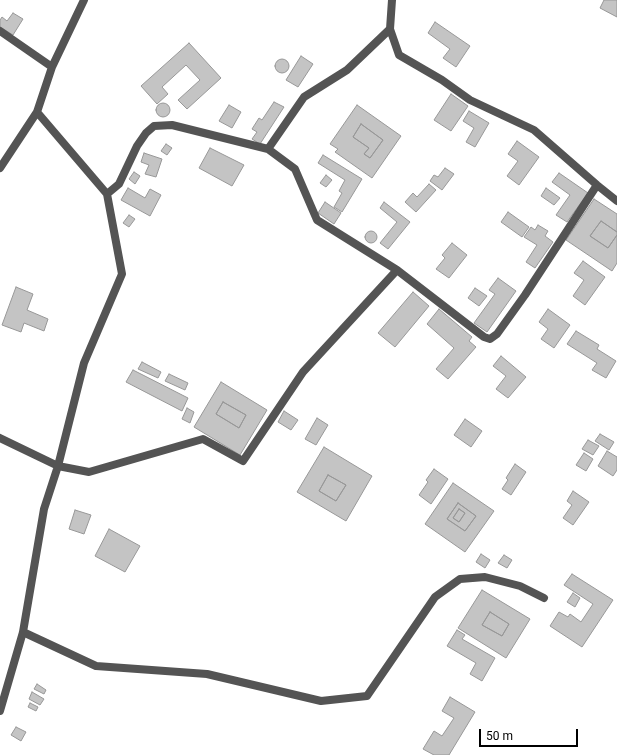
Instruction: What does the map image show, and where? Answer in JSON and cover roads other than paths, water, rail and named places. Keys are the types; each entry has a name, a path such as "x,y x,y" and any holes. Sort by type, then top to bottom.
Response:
{"street":[{"path":"0,168 37,112 52,66 84,0"},
{"path":"392,0 390,29 399,55 442,80 470,100 534,130 617,201"},
{"path":"268,149 304,97 347,70 390,29"},
{"path":"0,32 52,66"},
{"path":"0,711 23,632 44,509 58,466 84,363 122,274 107,194 37,112"},
{"path":"107,194 119,184 137,146 146,132 154,126 172,125 268,149 296,169 317,220 397,270 484,337 490,339 497,334 525,295 597,185"},
{"path":"0,438 58,466 89,472 203,439 244,461 303,372 397,270"},
{"path":"23,632 96,666 207,674 321,701 367,696 435,597 460,579 485,577 520,586 544,598"}]}
